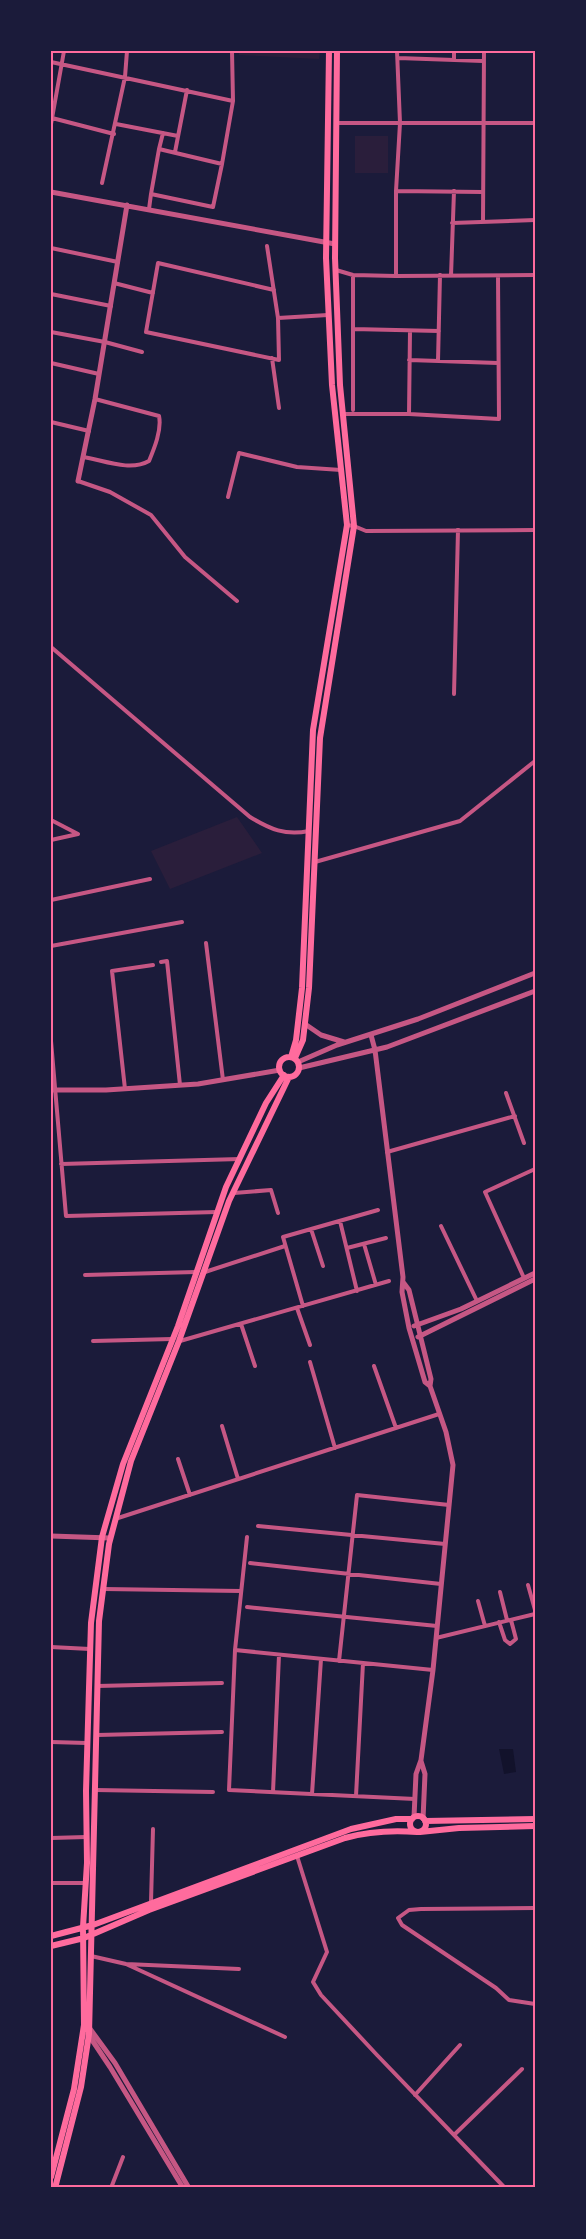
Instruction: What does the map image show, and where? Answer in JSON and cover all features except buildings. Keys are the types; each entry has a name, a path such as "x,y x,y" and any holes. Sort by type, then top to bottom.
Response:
{"main road":[{"path":"284,1074 296,1074 313,730 350,525 341,470 332,386 327,243 329,51"},
{"path":"296,1061 303,1040 309,988 320,738 350,525 335,270 337,51"},
{"path":"87,2025 83,1927 86,1883 90,1649 95,1580 102,1538 123,1464 284,1074 282,1060 296,1061"},
{"path":"56,2188 81,2087 87,2025 93,1924 99,1621 110,1538 131,1461 176,1340 196,1272 226,1187 266,1103 284,1074"},
{"path":"413,1818 411,1827 418,1832"},
{"path":"51,1936 93,1924 351,1829 396,1819 413,1818 424,1820 535,1820"},
{"path":"418,1832 425,1827 424,1820"},
{"path":"51,1946 84,1938 149,1910 369,1832 535,1826"},
{"path":"51,2177 86,2034"}],"street":[{"path":"51,124 64,51"},
{"path":"102,183 125,78 127,51"},
{"path":"151,194 213,207 233,101 232,51"},
{"path":"396,276 396,191 400,123 398,51"},
{"path":"453,51 454,60"},
{"path":"483,222 484,51"},
{"path":"398,58 483,61"},
{"path":"51,62 233,101"},
{"path":"175,152 187,90"},
{"path":"52,118 114,134"},
{"path":"337,123 535,123"},
{"path":"116,124 178,136"},
{"path":"149,209 163,133"},
{"path":"159,149 222,164"},
{"path":"396,191 482,192"},
{"path":"452,276 454,191"},
{"path":"51,192 335,244"},
{"path":"128,205 95,399 78,481 110,492 151,515 185,557 237,601"},
{"path":"452,223 535,220"},
{"path":"267,246 274,290 278,318 279,360 146,332 158,263 274,290"},
{"path":"51,248 118,262"},
{"path":"335,270 353,275 535,275"},
{"path":"352,410 353,275"},
{"path":"438,361 440,275"},
{"path":"343,414 409,414 499,419 498,276"},
{"path":"114,283 153,293"},
{"path":"51,294 111,306"},
{"path":"278,318 329,315"},
{"path":"352,329 439,331"},
{"path":"51,332 105,342 142,352"},
{"path":"409,414 410,332"},
{"path":"272,358 279,408"},
{"path":"409,360 498,363"},
{"path":"51,363 99,374"},
{"path":"83,457 133,466 143,465 149,462 161,419 159,416 95,399"},
{"path":"51,422 88,431"},
{"path":"228,497 239,453 297,467 341,470"},
{"path":"350,525 366,531 535,530"},
{"path":"454,694 458,530"},
{"path":"51,647 250,817 279,832 309,831"},
{"path":"315,862 460,821 535,760"},
{"path":"51,820 78,834 51,840"},
{"path":"51,900 150,879"},
{"path":"51,946 182,922"},
{"path":"206,943 224,1080"},
{"path":"161,962 167,961 180,1085"},
{"path":"125,1089 112,971 153,965"},
{"path":"296,1061 345,1042 429,1015 535,973"},
{"path":"296,1061 375,1050 442,1028 535,991"},
{"path":"305,1024 321,1035 345,1042"},
{"path":"371,1035 375,1050 403,1282 402,1292 409,1328 425,1382 430,1386"},
{"path":"51,1041 53,1090 66,1216 217,1212"},
{"path":"53,1090 125,1089 284,1074"},
{"path":"506,1093 524,1143"},
{"path":"387,1152 514,1116"},
{"path":"61,1164 240,1159"},
{"path":"524,1278 485,1192 535,1169"},
{"path":"233,1193 271,1190 278,1213"},
{"path":"303,1306 283,1237 378,1210"},
{"path":"340,1221 357,1291"},
{"path":"441,1226 477,1301"},
{"path":"311,1229 323,1266"},
{"path":"347,1248 386,1238"},
{"path":"364,1244 376,1285"},
{"path":"204,1272 285,1246"},
{"path":"85,1275 196,1272"},
{"path":"409,1328 477,1301 535,1273"},
{"path":"413,1340 535,1279"},
{"path":"93,1341 176,1340 241,1324 389,1281"},
{"path":"403,1282 409,1290 431,1379 430,1386 453,1465 433,1670 421,1760 416,1774 413,1818"},
{"path":"297,1308 310,1345"},
{"path":"241,1324 255,1366"},
{"path":"310,1362 335,1448"},
{"path":"374,1366 396,1428"},
{"path":"115,1519 440,1414"},
{"path":"222,1426 238,1479"},
{"path":"177,1459 190,1495"},
{"path":"339,1660 357,1495 449,1505"},
{"path":"258,1526 445,1544"},
{"path":"51,1536 110,1538"},
{"path":"247,1537 235,1650 229,1790 416,1799"},
{"path":"250,1563 441,1584"},
{"path":"436,1638 535,1612 528,1585"},
{"path":"103,1589 241,1592"},
{"path":"499,1622 505,1640 510,1644 516,1639 500,1592"},
{"path":"478,1601 485,1626"},
{"path":"247,1607 437,1626"},
{"path":"51,1647 90,1649"},
{"path":"235,1650 433,1670"},
{"path":"273,1792 279,1654"},
{"path":"312,1794 321,1659"},
{"path":"356,1796 363,1663"},
{"path":"97,1686 222,1683"},
{"path":"95,1735 222,1732"},
{"path":"51,1742 88,1743"},
{"path":"421,1760 425,1774 424,1820"},
{"path":"94,1790 213,1792"},
{"path":"535,1826 535,1833"},
{"path":"151,1902 153,1829"},
{"path":"51,1838 87,1837"},
{"path":"297,1856 327,1952 313,1982 321,1995 505,2188"},
{"path":"51,1883 86,1883"},
{"path":"535,1908 421,1909 409,1910 398,1918 402,1925 496,1988 509,2000 535,2004"},
{"path":"92,1956 126,1964 239,1969"},
{"path":"126,1964 285,2037"},
{"path":"87,2025 115,2063 189,2188"},
{"path":"86,2034 183,2188"},
{"path":"415,2096 460,2046"},
{"path":"454,2135 522,2069"},
{"path":"111,2188 123,2157"}],"shaded area":[{"path":"239,51 320,51 319,59 239,55"},
{"path":"355,136 388,136 388,173 355,173"},
{"path":"237,817 262,853 170,889 151,851"},
{"path":"499,1749 513,1749 516,1772 504,1774"}]}
